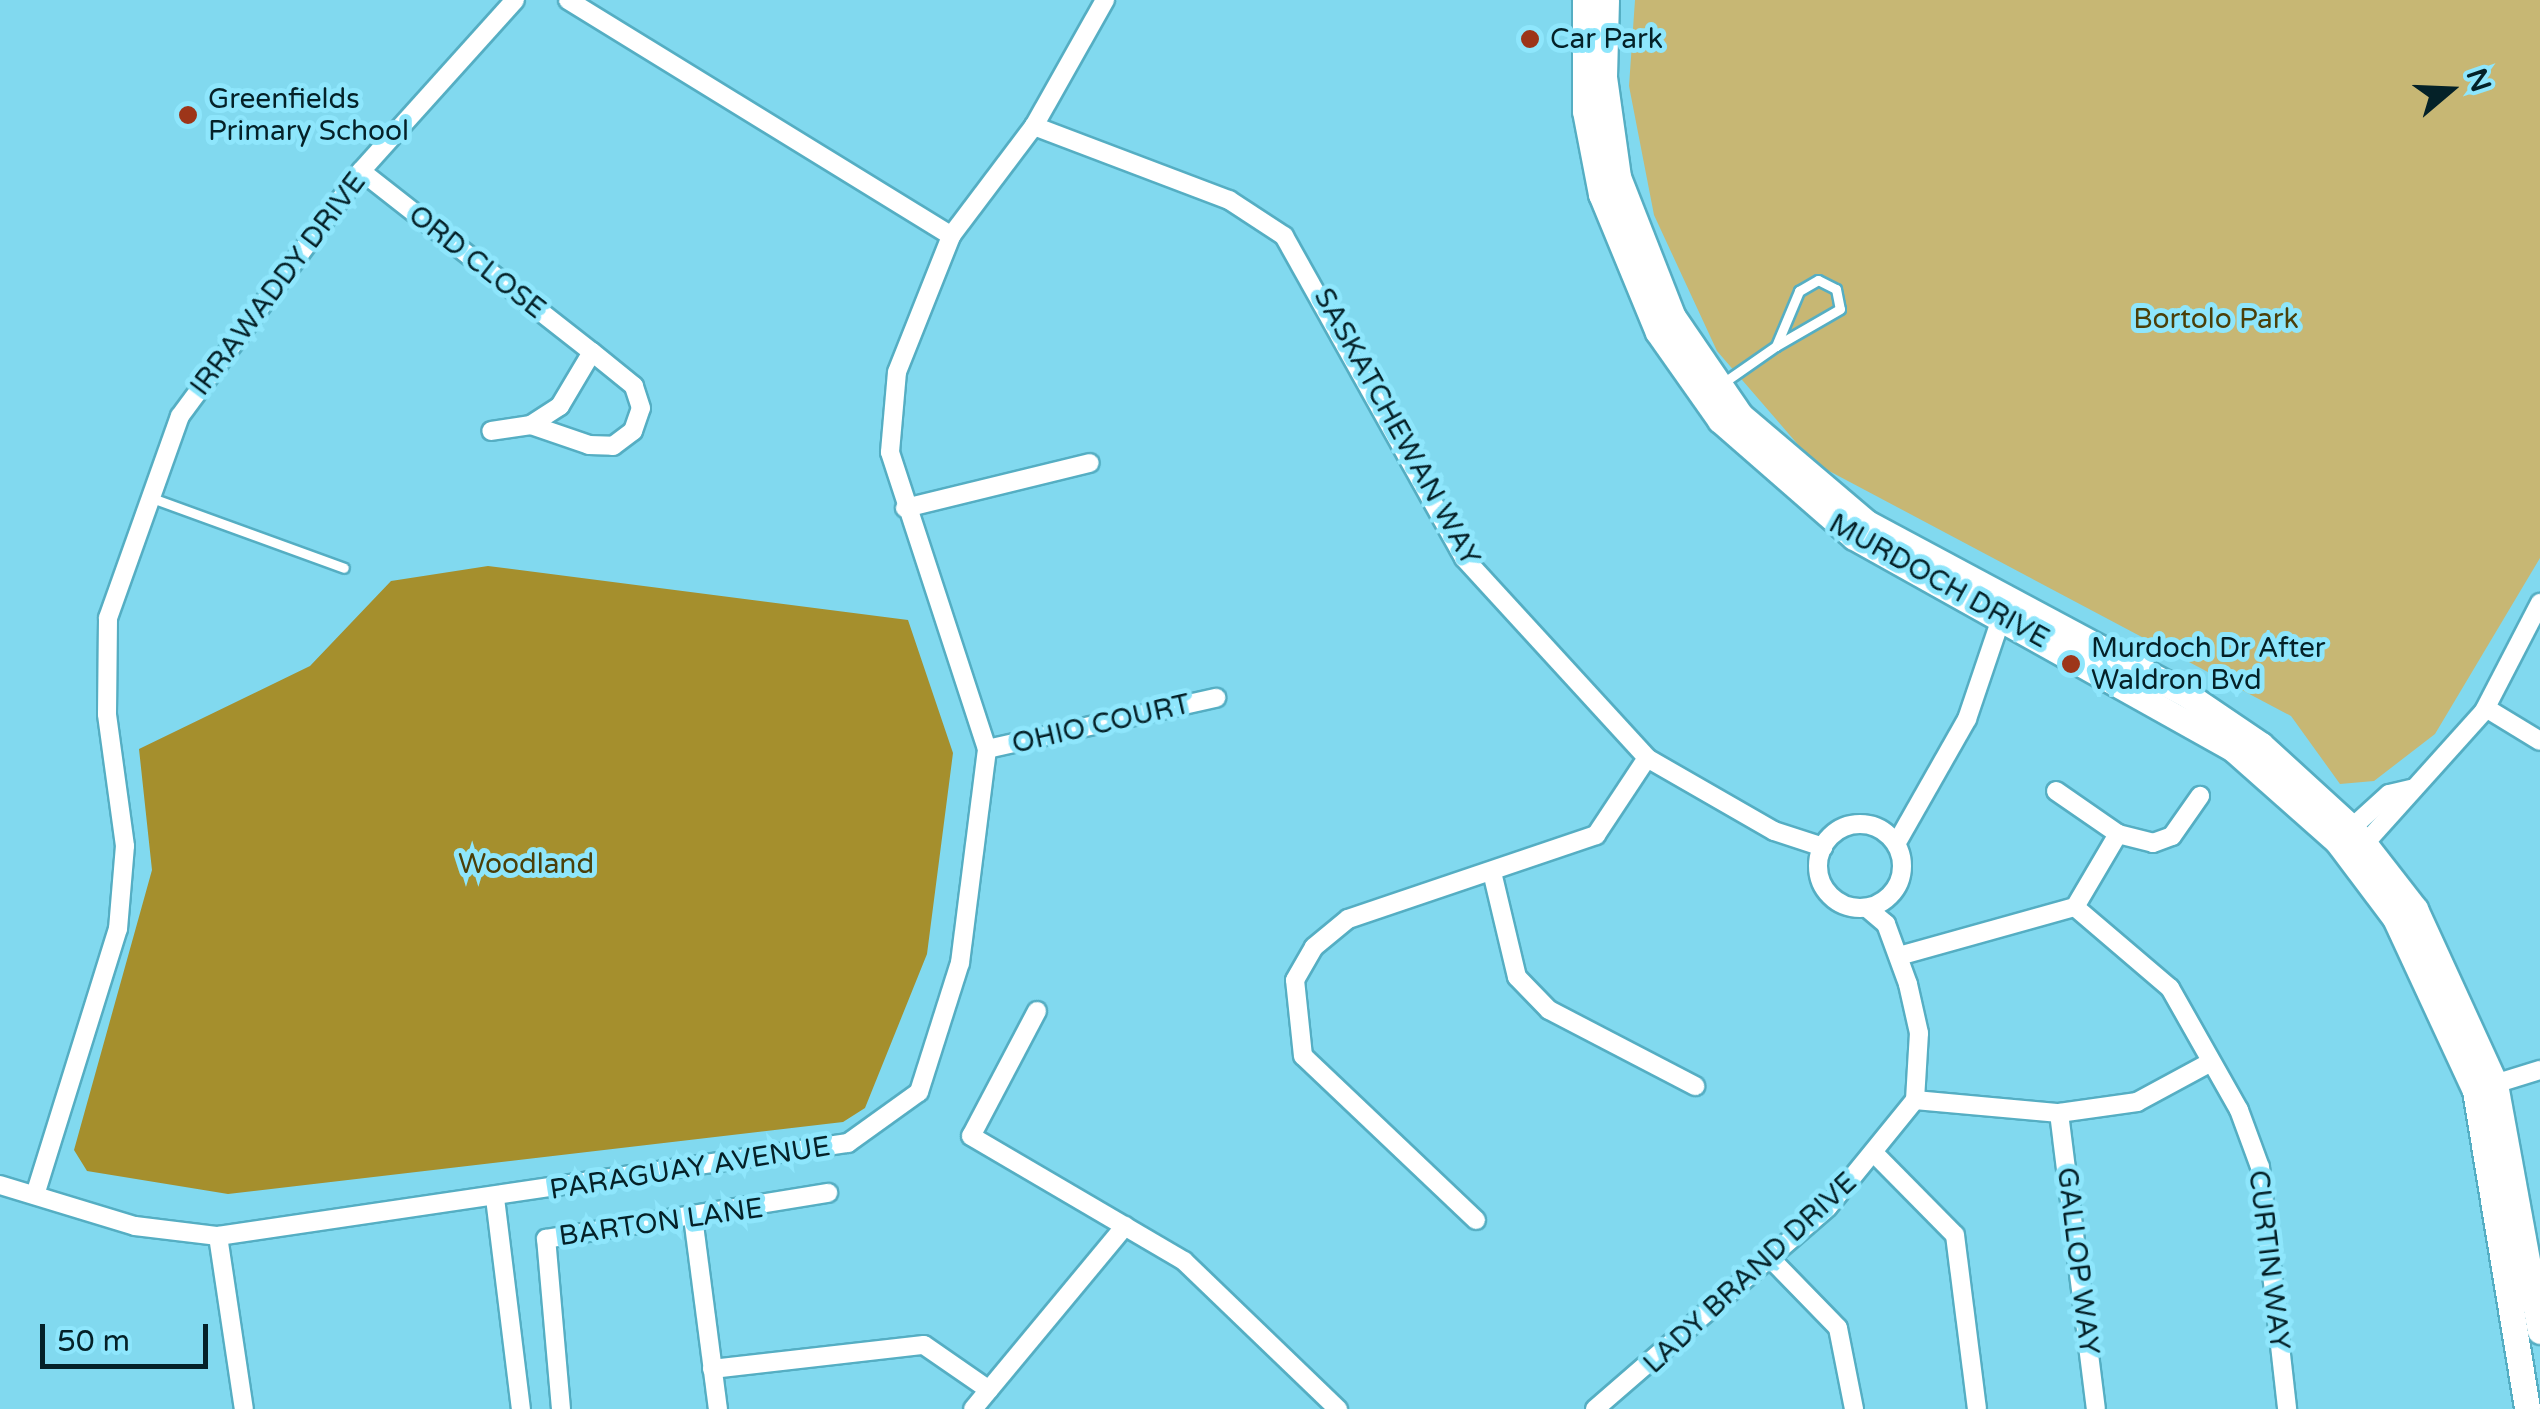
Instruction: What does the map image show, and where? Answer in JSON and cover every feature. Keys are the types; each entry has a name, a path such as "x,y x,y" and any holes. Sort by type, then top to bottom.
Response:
{"main road":[{"name":"MURDOCH DRIVE","path":"1585,0 1585,111 1601,194 1680,368 1743,446 1826,518 2215,712 2352,842 2485,1087 2540,1332"},
{"name":"MURDOCH DRIVE","path":"1606,0 1618,177 1652,273 1718,386 1838,502 2005,609"},
{"name":"MURDOCH DRIVE","path":"2485,1087 2527,1409"}],"street":[{"name":"IRRAWADDY DRIVE","path":"35,1195 118,929 126,846 107,714 108,618 180,416 232,335 361,171 515,0"},
{"path":"568,0 951,236"},
{"name":"PARAGUAY AVENUE","path":"0,1185 135,1226 218,1236 496,1198 848,1143 893,1119 919,1092 960,963 986,749 890,452 897,372 951,236 1034,126 1105,0"},
{"name":"SASKATCHEWAN WAY","path":"1034,126 1229,200 1284,236 1464,558 1647,758 1774,831 1823,846"},
{"name":"ORD CLOSE","path":"361,171 634,386 642,408 633,431 613,446 589,445 531,424 491,431"},
{"path":"531,424 560,406 592,352"},
{"path":"905,508 1090,463"},
{"path":"2352,842 2389,794 2410,789 2486,708 2540,603"},
{"path":"1867,908 1898,883 1896,844 1967,719 2005,609"},
{"name":"OHIO COURT","path":"986,749 1216,698"},
{"path":"2486,708 2540,741"},
{"path":"1476,1220 1303,1056 1296,980 1348,919 1596,835 1647,758"},
{"path":"2056,792 2118,834 2153,843 2172,836 2200,796"},
{"path":"1896,844 1865,824 1840,829 1823,846 1818,872 1830,896 1867,908 1899,956 1919,1033 1916,1100 2060,1112 2137,1102 2208,1062"},
{"path":"1899,956 2075,907 2118,834"},
{"path":"1492,872 1517,977 1549,1010 1695,1086"},
{"name":"CURTIN WAY","path":"2075,907 2170,988 2260,1167 2287,1409"},
{"path":"1036,1010 971,1136 1184,1261 1338,1409"},
{"path":"2485,1087 2540,1070"},
{"name":"LADY BRAND DRIVE","path":"1595,1409 1770,1259 1876,1155 1916,1100"},
{"name":"GALLOP WAY","path":"2060,1112 2096,1409"},
{"path":"1876,1155 1955,1235 1977,1409"},
{"name":"BARTON LANE","path":"561,1409 546,1239 828,1193"},
{"path":"496,1198 522,1409"},
{"path":"693,1217 718,1409"},
{"path":"973,1409 1125,1226"},
{"path":"218,1236 244,1409"},
{"path":"1770,1259 1838,1328 1854,1409"},
{"path":"712,1370 924,1345 990,1390"}],"lane":[{"path":"1718,386 1840,309 1836,289 1818,280 1799,291 1776,346"},
{"path":"149,497 344,568"}],"green space":[{"name":"Bortolo Park","path":"1635,0 2540,0 2540,558 2435,734 2374,781 2340,784 2291,716 1814,463 1717,351 1654,215 1629,86"},
{"name":"Woodland","path":"488,566 908,620 953,753 927,954 865,1108 843,1122 228,1194 87,1171 74,1150 152,870 139,749 310,666 391,581"}],"place":[{"name":"Car Park","path":"1530,39"},
{"name":"Greenfields Primary School","path":"188,115"},
{"name":"Murdoch Dr After Waldron Bvd","path":"2071,664"}]}
